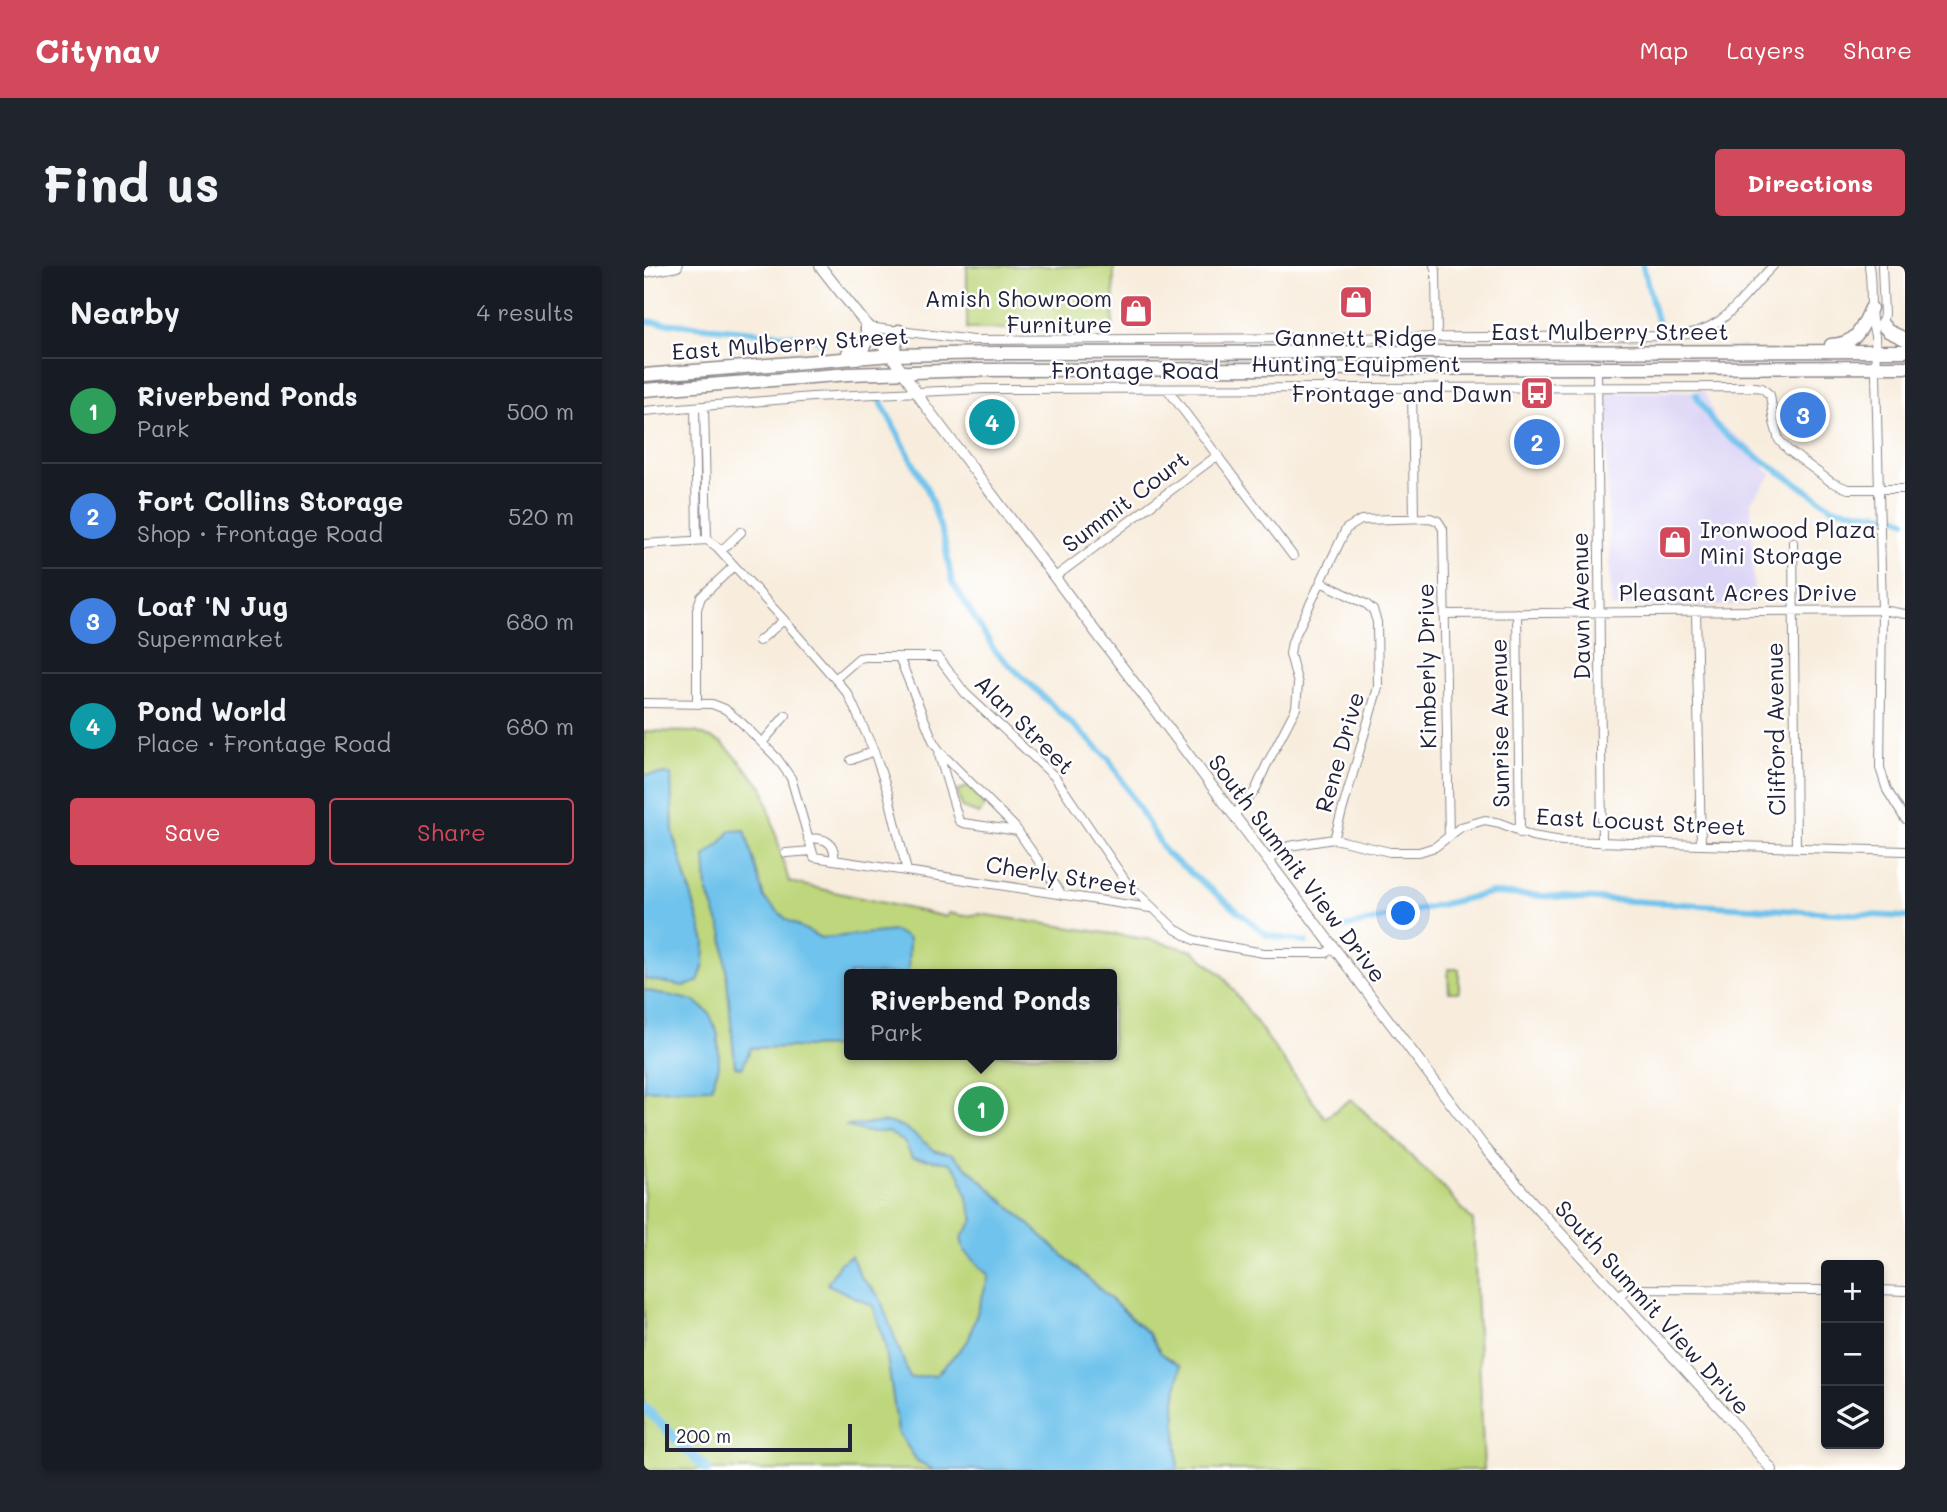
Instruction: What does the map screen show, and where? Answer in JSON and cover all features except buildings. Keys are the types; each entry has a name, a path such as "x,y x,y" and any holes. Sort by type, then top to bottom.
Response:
{"highway":[{"path":"1752,352 1779,345 1834,345 1849,342 1860,331 1871,308"},
{"path":"807,361 860,350 867,340 867,327"},
{"path":"1879,330 1905,339"},
{"path":"892,355 899,331"},
{"name":"East Mulberry Street","path":"646,374 892,355 998,353 1905,351"},
{"name":"East Mulberry Street","path":"644,390 746,381 975,370 1905,367"}],"street":[{"path":"644,272 677,266"},
{"name":"South Summit View Drive","path":"820,266 892,355 1055,577 1484,1147 1724,1412 1772,1470"},
{"path":"1434,266 1437,338"},
{"path":"867,327 973,340 1674,337 1699,333 1724,319 1773,266"},
{"path":"1869,266 1871,323 1879,330"},
{"path":"1882,266 1876,351 1882,610 1880,768 1887,790 1905,819"},
{"path":"1597,337 1597,352"},
{"name":"Dawn Avenue","path":"1597,369 1602,843"},
{"name":"Frontage Road","path":"644,411 800,397 916,391 1762,388 1772,400 1777,436 1788,450 1841,487 1905,489"},
{"path":"1234,815 1255,791 1296,708 1298,684 1290,662 1290,649 1350,525 1361,520 1414,518 1412,389"},
{"path":"1168,390 1293,556"},
{"path":"699,406 702,540"},
{"name":"Summit Court","path":"1055,577 1218,455"},
{"name":"Kimberly Drive","path":"1414,518 1435,519 1443,529 1448,837"},
{"path":"721,551 741,532"},
{"path":"644,544 702,540 721,551 848,694 874,751 888,793 907,871"},
{"name":"Clifford Avenue","path":"1793,542 1796,847"},
{"path":"696,703 697,609 701,597 734,566"},
{"name":"Rene Drive","path":"1321,582 1368,606 1377,622 1378,687 1334,838"},
{"name":"Pleasant Acres Drive","path":"1445,614 1793,610 1882,610 1905,614"},
{"path":"1696,611 1701,845"},
{"name":"Sunrise Avenue","path":"1517,613 1520,832"},
{"path":"759,641 784,620"},
{"path":"899,657 942,761 959,821 1018,831"},
{"name":"Alan Street","path":"835,679 859,658 938,657 965,693 1055,777 1127,883 1150,908"},
{"path":"644,703 712,704 725,709 785,768 791,778 813,854"},
{"path":"762,743 786,715"},
{"path":"934,743 948,762 1018,831 1062,895"},
{"path":"851,760 874,751"},
{"name":"East Locust Street","path":"1268,860 1289,846 1334,838 1402,854 1426,850 1468,824 1485,820 1547,839 1602,843 1905,851"},
{"path":"808,839 822,839 830,844 835,853 834,860"},
{"name":"Cherly Street","path":"786,853 813,854 834,860 1150,908 1175,929 1194,940 1218,946 1275,953 1326,953 1334,947"},
{"path":"1619,1296 1627,1289 1821,1290"},
{"path":"1884,1290 1905,1291"}],"shaded area":[{"path":"1704,391 1717,422 1765,457 1765,470 1772,475 1751,501 1754,605 1611,607 1605,393"}],"green space":[{"path":"967,266 1114,266 1113,329 967,329"},
{"path":"644,731 696,732 721,742 733,754 763,788 789,882 947,917 948,913 965,916 980,914 1152,940 1193,951 1223,976 1325,1118 1351,1099 1442,1186 1473,1221 1484,1470 644,1470"},
{"path":"969,786 985,806 979,814 962,808 957,791"},
{"path":"1448,969 1459,969 1459,992 1449,992"}],"water":[{"path":"671,774 673,832 705,942 704,964 698,982 684,986 644,979 644,775"},
{"path":"745,830 764,898 787,920 821,938 895,931 909,939 908,969 844,969 844,1046 751,1048 742,1068 735,1066 723,935 707,890 705,856 720,844 730,831"},
{"path":"644,990 695,1001 709,1013 718,1034 719,1066 711,1088 644,1090"},
{"path":"887,1122 904,1127 936,1151 951,1153 1149,1334 1161,1353 1180,1367 1175,1402 1178,1470 934,1470 917,1461 898,1432 885,1344 873,1306 827,1284 840,1263 851,1256 861,1277 879,1296 910,1378 936,1375 968,1341 989,1276 964,1250 961,1238 974,1220 959,1173 950,1163 912,1157 904,1142 888,1132 867,1132 845,1126"}],"waterway":[{"path":"1643,266 1660,332"},
{"path":"644,321 815,338 823,344"},
{"path":"1696,395 1712,421 1727,436 1833,508 1895,516 1905,520"},
{"path":"880,400 928,491 944,539 952,582 995,651 1109,759 1166,853 1267,935 1306,942"},
{"path":"1341,928 1490,893 1905,917"},
{"path":"644,1407 707,1470"}],"place":[{"name":"Gannett Ridge Hunting Equipment","path":"1356,302"},
{"name":"Amish Showroom Furniture","path":"1136,311"},
{"name":"Frontage and Dawn","path":"1537,393"},
{"name":"Loaf 'N Jug","path":"1803,415"},
{"name":"Pond World","path":"992,422"},
{"name":"Fort Collins Storage","path":"1537,442"},
{"name":"Ironwood Plaza Mini Storage","path":"1675,542"},
{"name":"Riverbend Ponds","path":"981,1109"}]}
